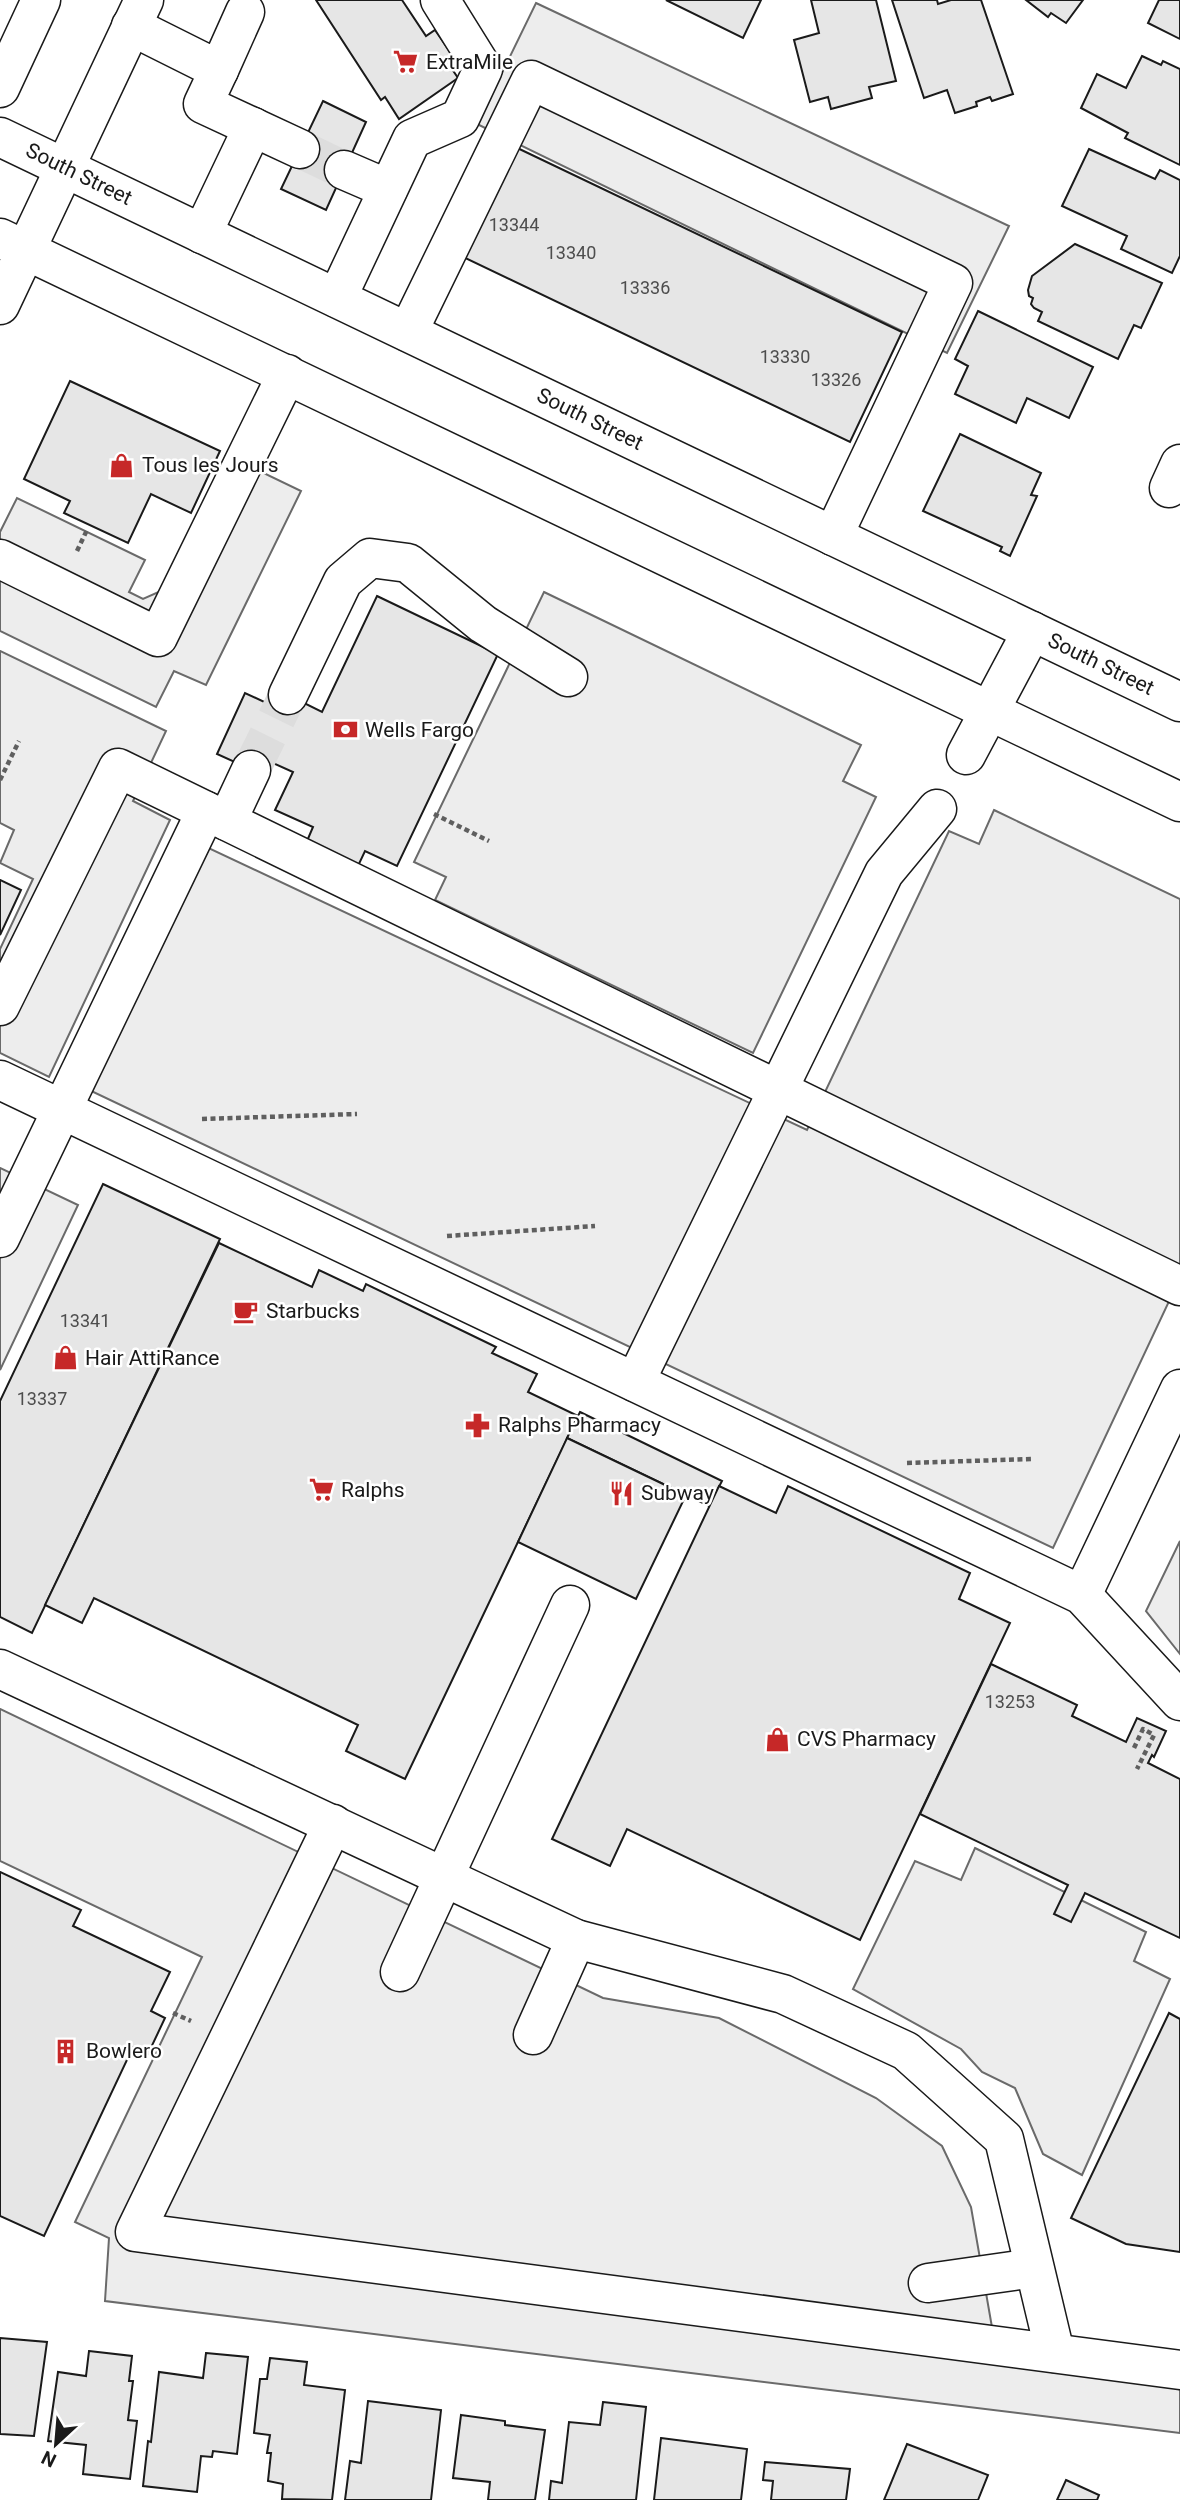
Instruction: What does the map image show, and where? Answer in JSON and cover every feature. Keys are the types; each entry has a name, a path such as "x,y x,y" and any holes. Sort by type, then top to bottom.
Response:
{"main road":[{"path":"0,88 41,0"},
{"path":"337,298 412,139 460,118 483,69 440,0"},
{"path":"245,12 203,104 300,149"},
{"path":"0,304 13,244 64,167 137,13 219,70"},
{"path":"408,332 531,80 953,283 833,536"},
{"path":"202,234 253,127"},
{"name":"South Street","path":"0,136 1180,702"},
{"path":"344,170 388,189"},
{"path":"13,244 1180,802"},
{"path":"0,559 158,637 287,374"},
{"path":"288,695 343,581 370,558 408,563 483,624 568,677"},
{"path":"966,755 1032,631"},
{"path":"0,1006 118,768 1180,1286"},
{"path":"0,1238 62,1110 216,816 251,769"},
{"path":"635,1382 884,873 937,809"},
{"path":"0,1080 1082,1595 1180,1701"},
{"path":"1082,1595 1180,1390"},
{"path":"400,1972 570,1605"},
{"path":"0,1669 576,1939 783,1994 906,2051 1004,2139 1055,2353"},
{"path":"333,1824 135,2232 1180,2370"},
{"path":"533,2035 576,1939"},
{"path":"928,2283 1034,2268"}],"path":[{"path":"0,780 19,741"},
{"path":"433,814 489,841"},
{"path":"202,1119 357,1114"},
{"path":"447,1236 595,1226"},
{"path":"906,1463 1032,1459"},
{"path":"1134,1748 1143,1729"},
{"path":"1138,1769 1154,1735"}],"shaded area":[{"path":"536,3 1009,226 947,353 477,124"},
{"path":"226,455 301,491 206,685 174,671 156,707 0,631 0,532 17,498 145,560 129,592 143,599 161,591"},
{"path":"544,592 861,745 843,781 876,797 753,1053 435,900 446,877 414,862"},
{"path":"0,651 166,731 133,801 170,820 49,1077 0,1053 0,949 33,879 0,863 14,830 0,823"},
{"path":"994,810 1180,899 1180,1278 1053,1548 66,1079 181,835 807,1130 949,831 979,844"},
{"path":"0,1168 78,1205 0,1370"},
{"path":"1180,1541 1180,1654 1146,1611"},
{"path":"0,1709 603,1998 719,2018 876,2098 942,2146 971,2207 993,2333 1180,2357 1180,2433 105,2301 109,2238 75,2222 202,1957 0,1861"},
{"path":"975,1848 1146,1932 1134,1961 1170,1979 1082,2175 1043,2154 1015,2088 982,2072 961,2049 853,1989 915,1861 961,1880"}],"building":[{"name":"ExtraMile","path":"316,0 402,0 426,36 435,30 459,65 452,69 458,78 399,119 385,97 381,100"},
{"path":"666,0 761,0 743,38"},
{"path":"811,0 876,0 896,81 869,87 872,98 831,109 828,97 810,102 794,40 819,33"},
{"path":"892,0 937,0 938,4 951,0 981,0 1013,94 992,101 990,97 976,102 977,106 955,113 947,90 924,98"},
{"path":"1026,0 1083,0 1066,23 1051,13 1048,17"},
{"path":"1159,0 1180,0 1180,39 1148,23"},
{"path":"1142,56 1161,65 1163,61 1180,69 1180,165 1125,138 1128,133 1081,108 1097,74 1126,88"},
{"path":"323,101 366,122 326,210 281,189"},
{"path":"509,144 902,332 850,442 457,254"},
{"path":"1089,149 1155,179 1160,170 1180,180 1180,256 1172,273 1121,249 1127,236 1062,206"},
{"path":"1075,244 1162,283 1141,328 1134,325 1118,359 1038,321 1042,312 1031,304 1033,298 1029,296 1028,290 1032,276"},
{"path":"978,311 1093,367 1069,418 1027,398 1016,423 955,394 968,366 955,359"},
{"name":"Tous les Jours","path":"70,381 220,451 191,513 151,494 128,543 64,513 70,501 24,479"},
{"path":"960,434 1041,473 1031,495 1037,496 1010,556 1000,551 1002,547 923,511"},
{"name":"Wells Fargo","path":"377,596 498,654 397,866 365,851 358,866 307,841 313,827 275,810 293,772 264,759 257,772 217,754 245,693 277,708 288,695 322,712"},
{"path":"0,880 21,890 0,935"},
{"path":"103,1184 220,1239 32,1633 0,1617 0,1401"},
{"name":"Ralphs","path":"219,1243 312,1287 319,1270 363,1291 366,1284 496,1347 492,1353 537,1374 528,1392 578,1416 405,1779 346,1751 358,1725 94,1598 82,1623 45,1605"},
{"path":"580,1412 722,1481 709,1506 567,1438"},
{"path":"567,1438 686,1495 636,1599 518,1542"},
{"name":"CVS Pharmacy","path":"719,1486 776,1513 788,1486 970,1573 959,1599 1010,1623 860,1940 627,1829 610,1866 552,1839"},
{"path":"991,1664 1077,1705 1072,1716 1126,1742 1137,1718 1166,1731 1154,1757 1152,1755 1148,1763 1180,1779 1180,1938 1085,1893 1071,1922 1054,1914 1068,1885 920,1814"},
{"name":"Bowlero","path":"0,1872 81,1910 73,1926 170,1972 151,2011 165,2018 148,2054 133,2047 44,2236 0,2216"},
{"path":"1169,2013 1180,2019 1180,2252 1126,2244 1071,2218"},
{"path":"0,2338 47,2342 34,2436 0,2434"},
{"path":"89,2351 132,2356 129,2381 133,2381 128,2420 137,2421 130,2479 83,2474 86,2445 48,2441 58,2372 86,2376"},
{"path":"206,2353 248,2357 237,2454 213,2451 212,2457 201,2456 197,2492 143,2486 159,2372 203,2378"},
{"path":"270,2358 307,2362 304,2385 345,2390 332,2500 282,2499 283,2484 268,2481 271,2453 267,2453 270,2435 254,2433 260,2379 267,2379"},
{"path":"368,2401 441,2410 431,2500 345,2500 350,2461 361,2463"},
{"path":"603,2402 646,2407 636,2500 549,2500 551,2481 562,2483 569,2422 600,2425"},
{"path":"461,2415 505,2421 505,2425 545,2430 535,2500 488,2500 490,2482 453,2478"},
{"path":"661,2438 747,2449 741,2500 654,2500"},
{"path":"907,2444 988,2475 978,2500 884,2500"},
{"path":"765,2462 850,2469 846,2500 771,2500 773,2481 763,2480"},
{"path":"1066,2480 1099,2495 1097,2500 1057,2500"}],"tunnel":[{"path":"300,149 344,170"},
{"path":"251,770 288,695"}],"place":[{"name":"ExtraMile","path":"406,62"},
{"name":"Tous les Jours","path":"122,465"},
{"name":"Wells Fargo","path":"345,730"},
{"name":"Starbucks","path":"246,1311"},
{"name":"Hair AttiRance","path":"65,1358"},
{"name":"Ralphs Pharmacy","path":"478,1425"},
{"name":"Ralphs","path":"321,1490"},
{"name":"Subway","path":"621,1493"},
{"name":"CVS Pharmacy","path":"777,1739"},
{"name":"Bowlero","path":"66,2051"}]}
